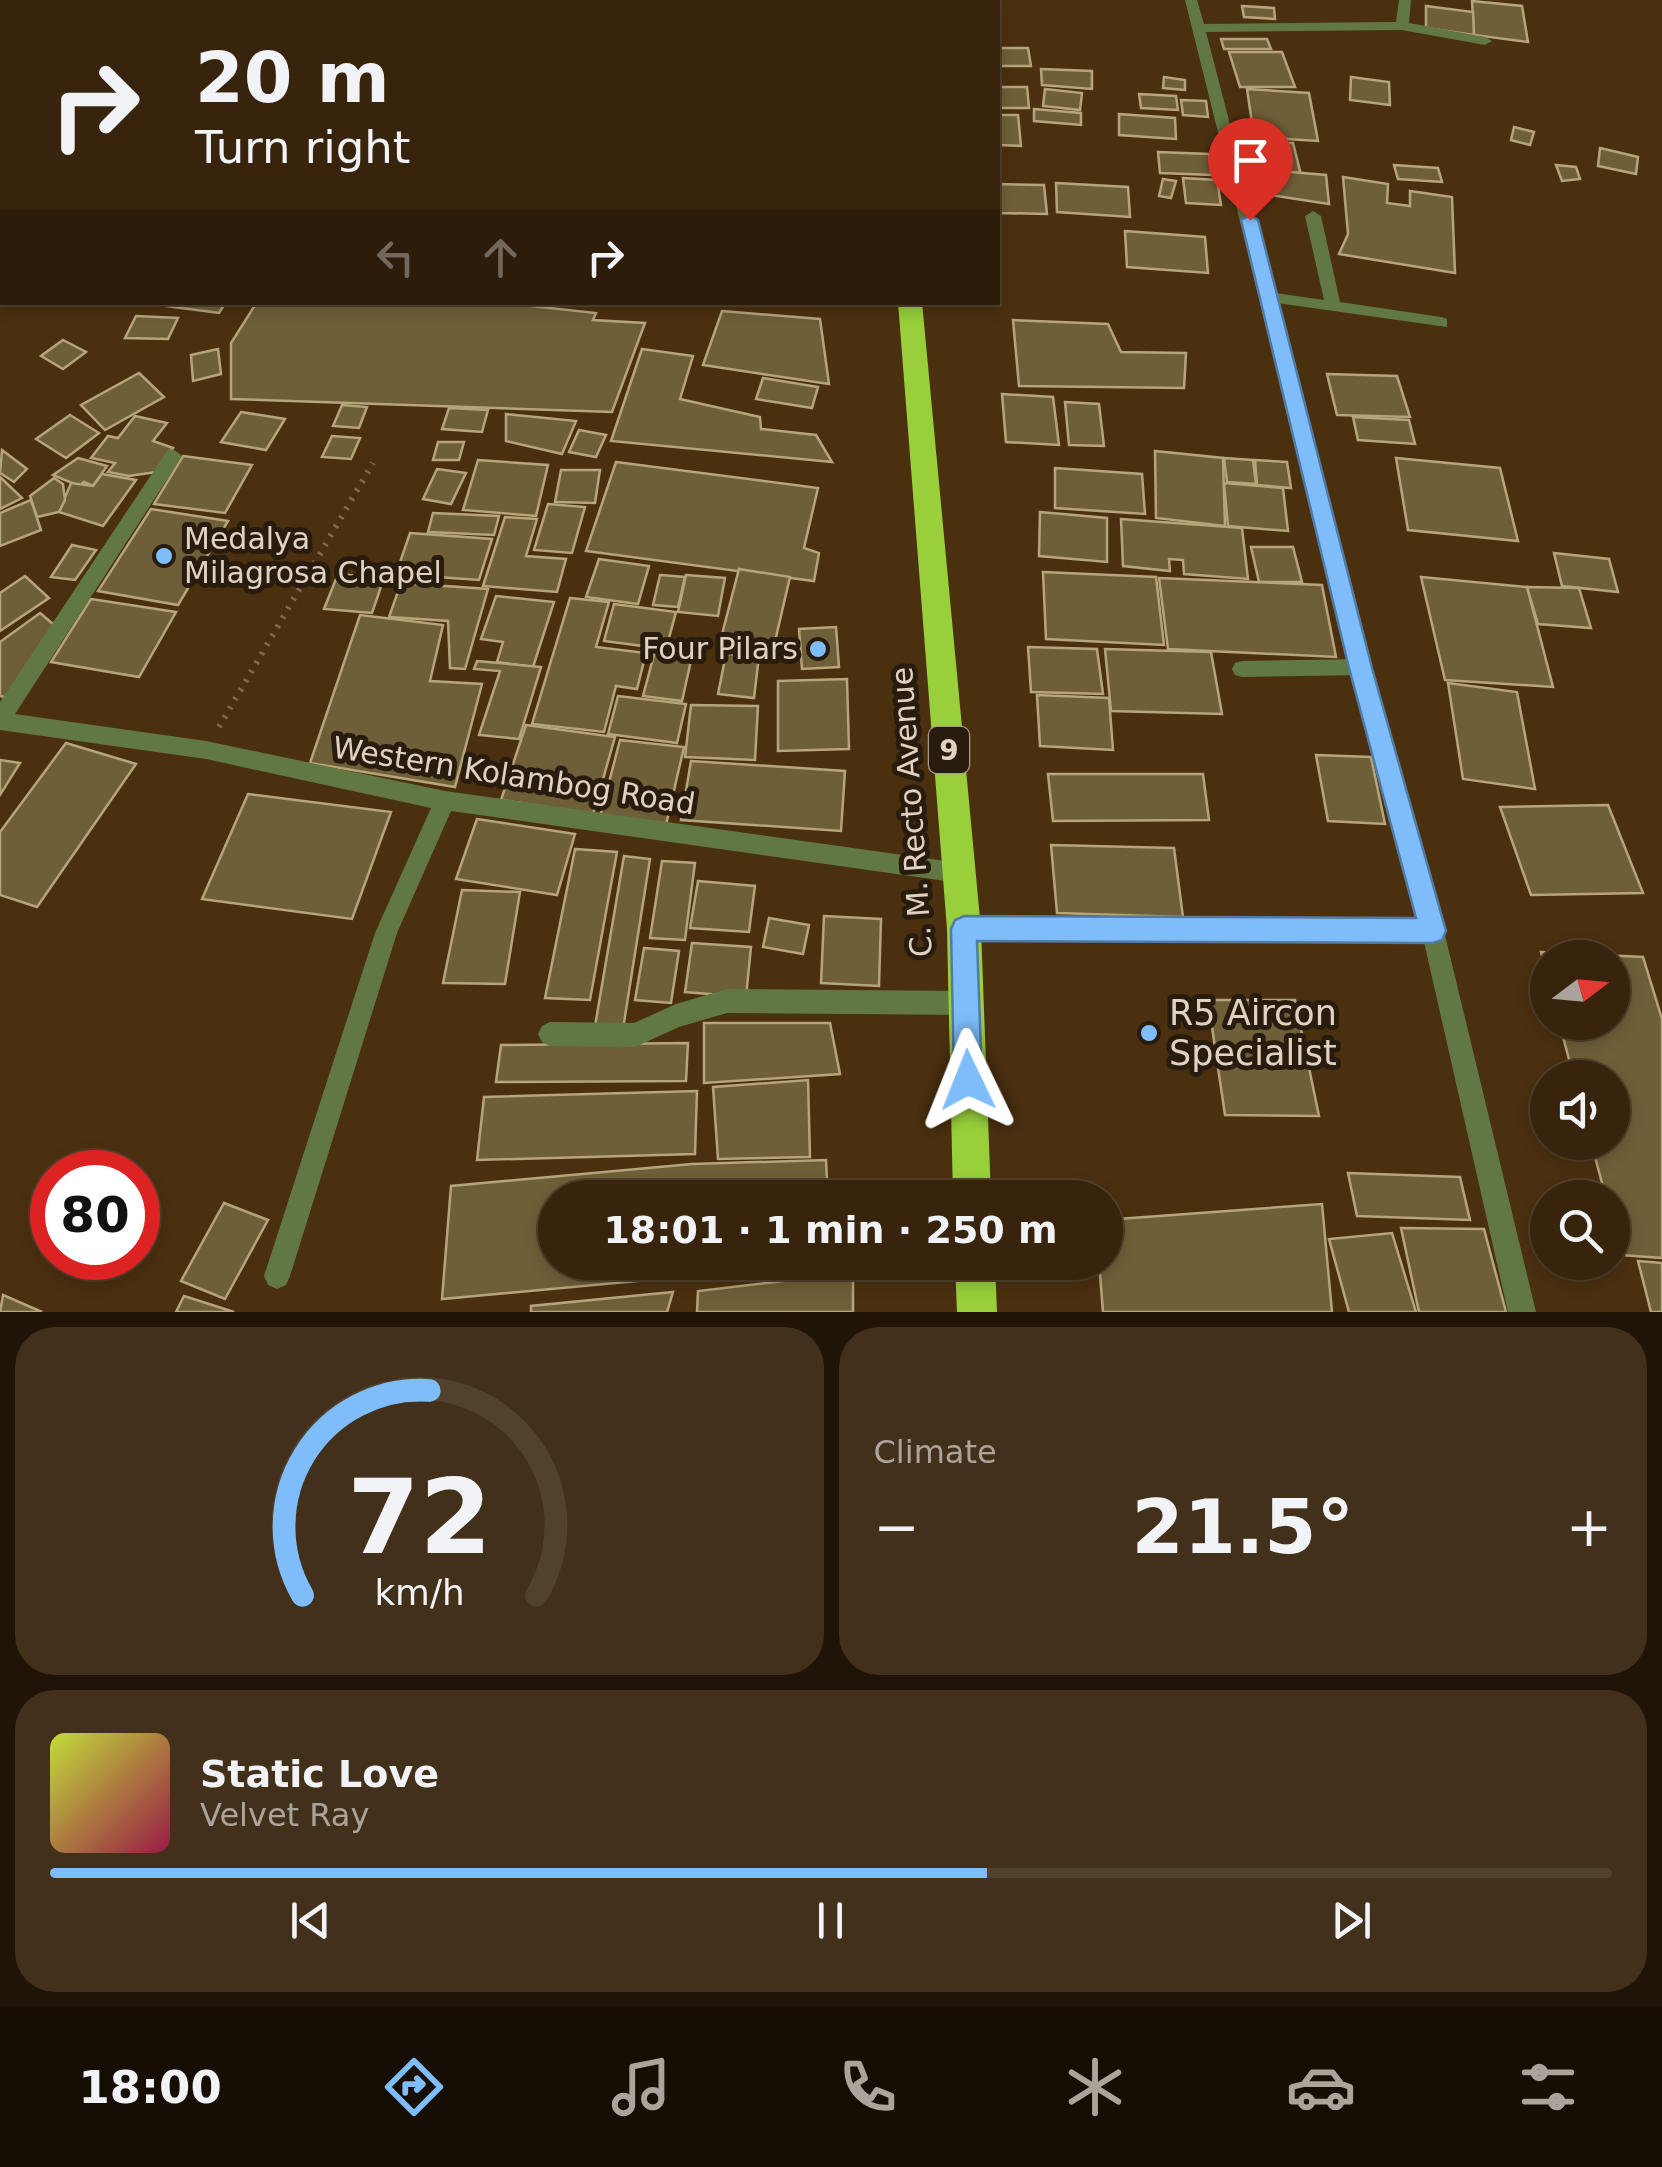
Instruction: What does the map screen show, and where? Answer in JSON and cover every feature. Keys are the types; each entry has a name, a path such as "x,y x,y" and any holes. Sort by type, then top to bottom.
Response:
{"highway":[{"name":"C. M. Recto Avenue","path":"910,305 964,929 971,1180"},
{"path":"976,1280 977,1312"}],"street":[{"path":"1192,0 1361,668 1433,931 1522,1312"},
{"path":"1402,26 1405,0"},
{"path":"1200,28 1402,26 1485,40"},
{"path":"1313,216 1333,306"},
{"path":"1269,297 1441,323"},
{"path":"0,720 173,456"},
{"path":"1242,668 1361,668"},
{"name":"Western Kolambog Road","path":"0,720 206,750 445,801 960,874"},
{"path":"277,1276 386,933 445,801"},
{"path":"964,929 1433,931"},
{"path":"550,1034 635,1035 676,1016 727,1001 965,1002"}],"path":[{"path":"206,750 373,463"}],"building":[{"path":"1472,1 1522,6 1528,42 1474,35"},
{"path":"1242,6 1274,8 1275,19 1244,17"},
{"path":"1426,6 1473,12 1474,35 1426,28"},
{"path":"1221,39 1267,39 1271,49 1224,49"},
{"path":"1000,48 1028,48 1031,66 1000,66"},
{"path":"1229,52 1282,52 1295,87 1240,87"},
{"path":"1041,69 1092,71 1092,89 1042,85"},
{"path":"1164,77 1185,80 1185,90 1163,88"},
{"path":"1351,77 1389,82 1390,105 1350,100"},
{"path":"1000,87 1027,87 1029,108 1000,108"},
{"path":"1045,89 1082,93 1080,110 1043,106"},
{"path":"1247,89 1309,93 1318,141 1254,137"},
{"path":"1139,94 1176,96 1178,110 1141,108"},
{"path":"1181,100 1206,101 1208,117 1183,115"},
{"path":"1034,109 1081,113 1081,125 1034,121"},
{"path":"1119,114 1175,118 1176,139 1119,135"},
{"path":"1000,115 1018,115 1021,146 1000,145"},
{"path":"1514,127 1534,132 1530,145 1511,140"},
{"path":"1263,142 1293,143 1301,175 1270,174"},
{"path":"1600,148 1638,157 1636,174 1598,166"},
{"path":"1158,152 1209,154 1212,175 1160,173"},
{"path":"1394,165 1438,168 1442,182 1398,179"},
{"path":"1556,165 1576,167 1580,179 1562,181"},
{"path":"1254,169 1326,175 1329,204 1256,193"},
{"path":"1343,177 1388,184 1387,203 1410,206 1410,191 1452,197 1455,273 1339,254 1348,234"},
{"path":"1183,178 1217,180 1221,205 1186,203"},
{"path":"1163,179 1176,181 1171,198 1159,196"},
{"path":"1056,183 1128,187 1130,217 1057,212"},
{"path":"1000,184 1044,185 1047,214 1000,213"},
{"path":"1125,231 1205,237 1208,273 1127,267"},
{"path":"167,305 224,305 219,313"},
{"path":"255,305 521,305 596,313 593,320 645,323 612,412 231,399 231,343"},
{"path":"722,311 820,319 829,384 703,365"},
{"path":"136,316 178,318 168,339 125,338"},
{"path":"1013,320 1108,324 1121,352 1186,353 1184,388 1019,386"},
{"path":"63,340 86,352 63,369 41,356"},
{"path":"218,349 221,374 193,381 191,355"},
{"path":"642,349 693,356 680,399 760,417 761,429 816,435 832,462 611,441"},
{"path":"139,373 164,397 105,430 81,405"},
{"path":"1327,374 1397,376 1410,417 1337,415"},
{"path":"763,378 818,387 812,408 756,399"},
{"path":"1002,394 1053,397 1059,445 1006,442"},
{"path":"1065,402 1099,404 1104,446 1069,445"},
{"path":"342,405 367,407 359,428 333,426"},
{"path":"449,408 488,410 482,432 442,429"},
{"path":"241,412 285,419 266,450 221,442"},
{"path":"506,414 576,421 562,454 506,441"},
{"path":"70,415 99,433 66,458 36,439"},
{"path":"135,416 167,423 153,441 173,448 156,472 129,476 108,472 115,463 91,458 108,436 118,438"},
{"path":"1353,417 1409,420 1415,444 1358,440"},
{"path":"579,430 606,435 596,457 569,452"},
{"path":"332,436 360,438 351,459 322,457"},
{"path":"438,442 464,442 459,460 433,460"},
{"path":"2,450 27,469 14,482 0,473"},
{"path":"1155,451 1223,458 1225,526 1156,518"},
{"path":"183,456 252,465 225,513 154,504"},
{"path":"78,458 107,466 93,486 84,482 79,486 53,475"},
{"path":"1224,458 1253,460 1256,484 1227,482"},
{"path":"1396,458 1500,468 1518,541 1408,530"},
{"path":"478,460 548,465 536,516 463,510"},
{"path":"1255,460 1287,462 1291,488 1257,485"},
{"path":"616,462 818,488 804,548 819,553 814,581 586,551"},
{"path":"1055,468 1142,474 1145,514 1055,508"},
{"path":"437,469 466,473 451,504 423,499"},
{"path":"561,470 600,470 595,503 555,502"},
{"path":"102,474 136,480 103,526 59,512 71,483 93,486"},
{"path":"0,477 22,498 0,509"},
{"path":"54,478 63,484 65,500 59,512 37,517 30,496"},
{"path":"1224,483 1283,488 1288,531 1228,526"},
{"path":"31,500 41,530 0,546 0,513"},
{"path":"548,504 585,507 572,553 534,550"},
{"name":"Medalya Milagrosa Chapel","path":"151,509 228,521 178,605 98,591"},
{"path":"1040,512 1107,518 1107,562 1039,556"},
{"path":"433,513 499,516 494,535 428,532"},
{"path":"505,517 537,519 526,556 566,559 557,592 483,586"},
{"path":"1121,519 1242,528 1248,579 1184,574 1183,560 1169,559 1170,571 1123,566"},
{"path":"410,533 492,539 479,580 396,574"},
{"path":"72,545 96,550 75,580 51,577"},
{"path":"1251,547 1293,547 1302,582 1259,582"},
{"path":"1554,553 1609,559 1618,592 1562,586"},
{"path":"599,559 649,566 638,604 586,597"},
{"path":"739,569 790,577 773,650 720,642"},
{"path":"1043,572 1156,577 1164,645 1046,639"},
{"path":"338,574 384,578 372,613 324,609"},
{"path":"660,575 685,577 678,607 653,605"},
{"path":"686,575 725,578 718,616 678,612"},
{"path":"25,576 49,598 0,631 0,593"},
{"path":"1421,577 1527,587 1553,687 1445,680"},
{"path":"1159,578 1322,585 1336,657 1168,649"},
{"path":"401,583 488,589 465,669 450,668 448,621 389,617"},
{"path":"1527,587 1579,588 1591,628 1538,624"},
{"path":"496,596 554,602 533,667 497,662 503,642 481,639"},
{"path":"570,598 609,602 596,647 646,653 637,689 616,686 604,732 532,724"},
{"path":"91,599 176,612 139,677 51,662"},
{"path":"614,604 676,612 666,649 604,641"},
{"path":"40,613 59,629 9,698 0,696 0,642"},
{"path":"360,615 443,625 430,681 482,684 455,787 310,763"},
{"path":"836,627 839,667 802,669 799,629"},
{"path":"1028,647 1097,649 1103,694 1031,692"},
{"path":"1105,649 1211,652 1222,714 1111,711"},
{"path":"655,651 692,656 682,701 643,696"},
{"path":"726,654 759,656 754,698 718,694"},
{"path":"477,661 541,667 519,739 479,735 500,671 474,669"},
{"path":"847,679 849,749 778,751 778,681"},
{"path":"1448,683 1517,692 1535,789 1463,779"},
{"path":"1037,695 1109,698 1113,750 1040,746"},
{"path":"618,696 686,704 677,743 608,734"},
{"path":"691,705 758,706 755,760 685,757"},
{"path":"526,725 615,737 593,814 501,800"},
{"path":"620,740 684,747 666,825 600,817"},
{"path":"66,743 136,764 37,907 0,895 0,832"},
{"path":"1316,755 1371,757 1385,824 1328,821"},
{"path":"0,760 20,763 0,795"},
{"path":"691,761 845,771 841,831 681,820"},
{"path":"1048,774 1203,774 1209,820 1053,821"},
{"path":"248,794 391,812 352,919 202,899"},
{"path":"1608,805 1643,893 1531,895 1500,807"},
{"path":"477,819 575,834 557,895 456,879"},
{"path":"1051,845 1174,848 1183,917 1057,913"},
{"path":"575,849 617,852 590,1000 545,998"},
{"path":"624,856 650,859 623,1029 595,1026"},
{"path":"662,861 695,863 685,940 650,938"},
{"path":"698,881 755,886 749,932 690,928"},
{"path":"462,890 520,892 505,984 443,983"},
{"path":"824,916 881,919 879,986 821,983"},
{"path":"769,918 809,925 803,954 763,947"},
{"path":"692,943 751,947 746,997 685,992"},
{"path":"644,948 679,951 671,1003 635,1000"},
{"path":"1630,956 1643,957 1662,1019 1662,1258 1630,1256 1630,1180 1601,1180 1596,1160 1630,1160 1630,1060 1569,1060 1564,1040 1630,1040"},
{"path":"1208,1000 1295,1000 1319,1116 1225,1115"},
{"path":"704,1023 830,1023 840,1074 704,1083"},
{"path":"688,1043 686,1081 496,1082 501,1045"},
{"path":"808,1080 810,1157 718,1159 713,1087"},
{"path":"697,1091 695,1154 477,1160 484,1097"},
{"path":"826,1160 827,1180 538,1180 538,1280 648,1280 442,1299 451,1186 692,1164"},
{"path":"1348,1173 1460,1177 1470,1220 1357,1216"},
{"path":"224,1203 268,1220 225,1299 181,1281"},
{"path":"1322,1204 1332,1312 1103,1312 1100,1280 1123,1280 1123,1219"},
{"path":"1401,1228 1484,1229 1506,1312 1419,1312"},
{"path":"1392,1233 1416,1312 1349,1312 1329,1239"},
{"path":"1638,1261 1662,1263 1662,1312 1651,1312"},
{"path":"793,1280 853,1280 853,1312 697,1312 698,1291"},
{"path":"673,1292 667,1312 531,1312 531,1306"},
{"path":"3,1295 42,1312 0,1312"},
{"path":"184,1296 234,1312 176,1312"}],"place":[{"name":"Medalya Milagrosa Chapel","path":"164,556"},
{"name":"Four Pilars","path":"818,649"},
{"name":"R5 Aircon Specialist","path":"1149,1033"}],"route":[{"path":"968,1080 964,929 1433,931 1361,668 1250,220"}]}
